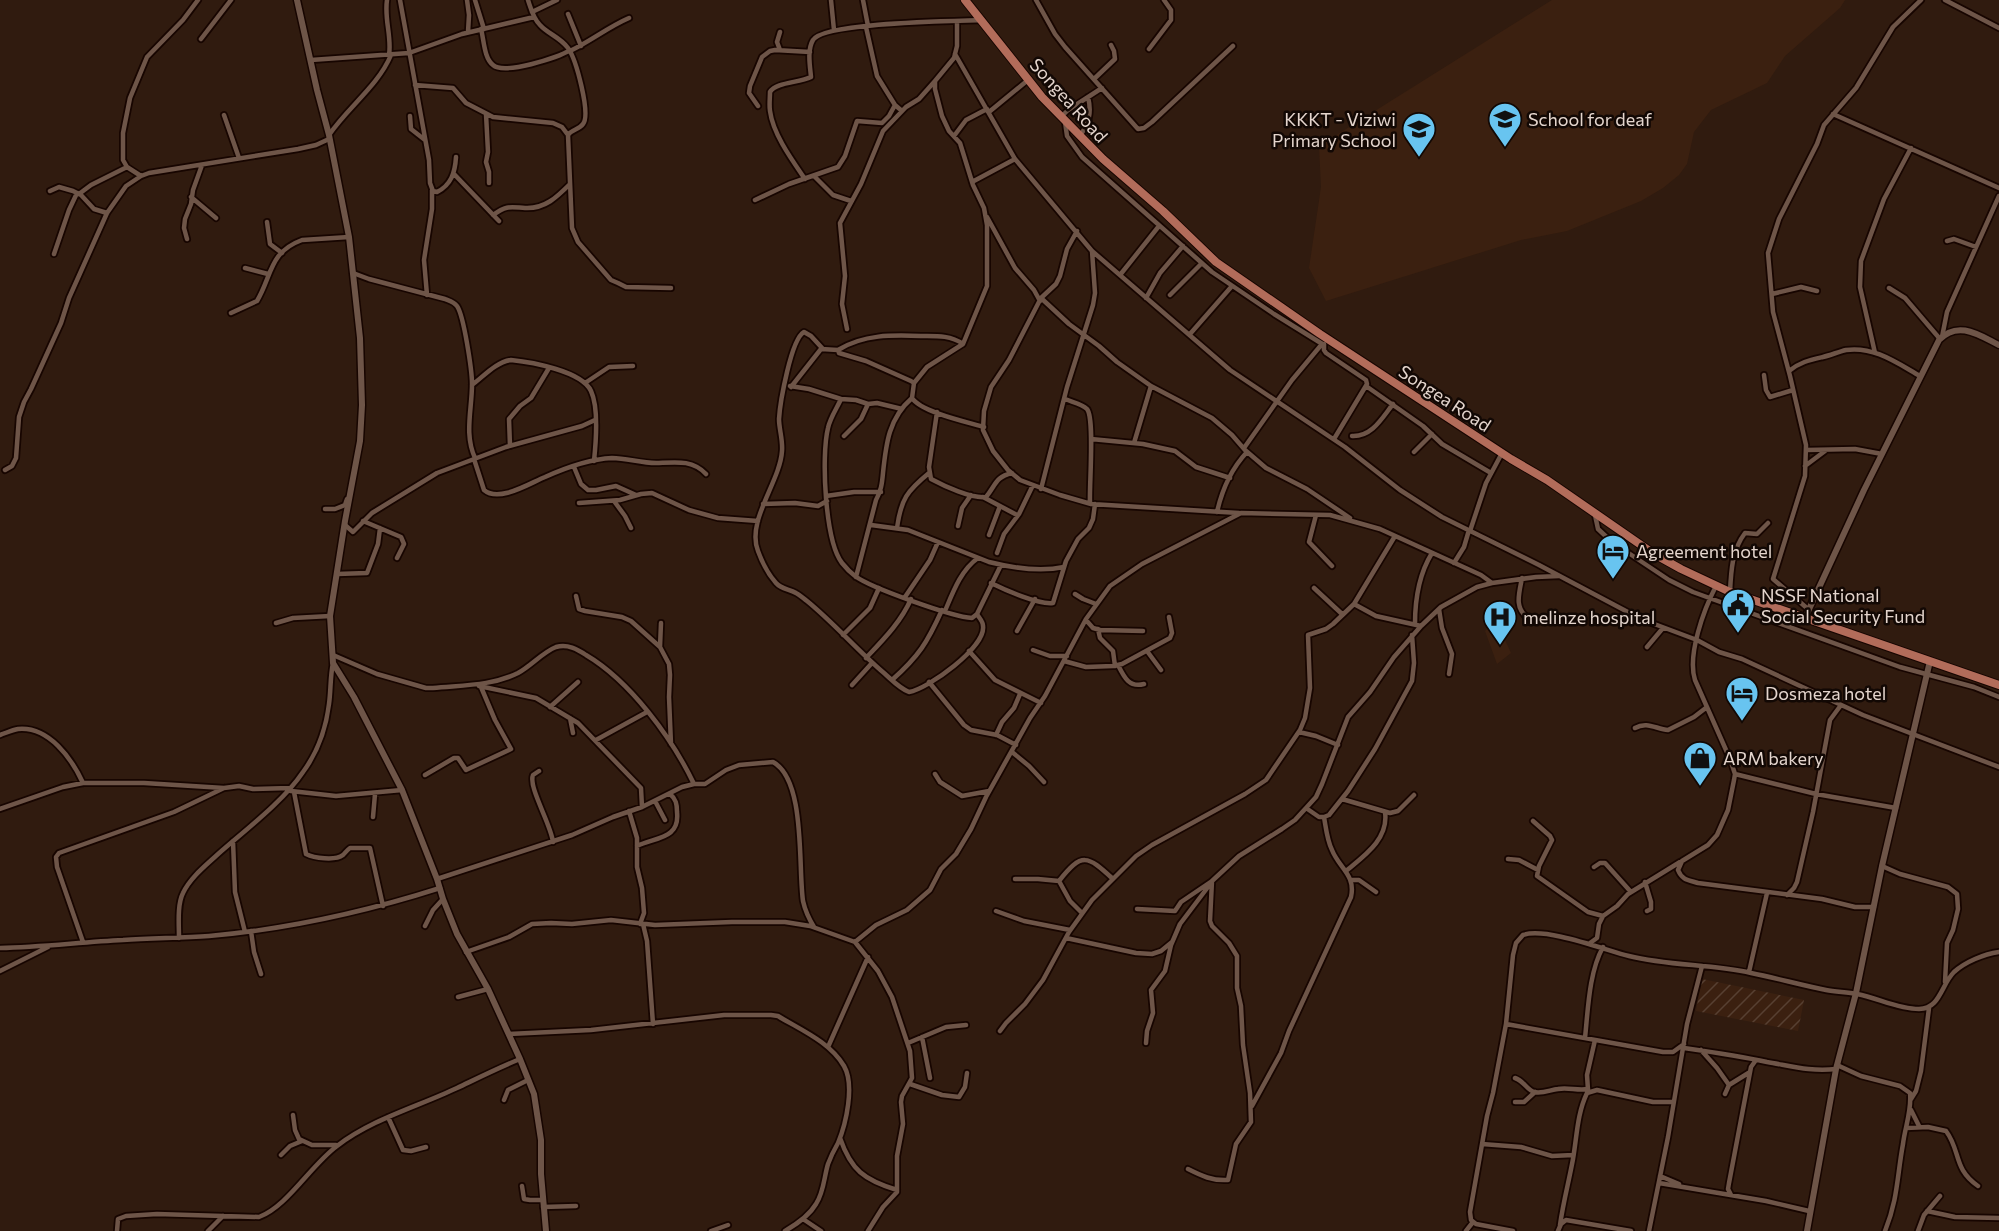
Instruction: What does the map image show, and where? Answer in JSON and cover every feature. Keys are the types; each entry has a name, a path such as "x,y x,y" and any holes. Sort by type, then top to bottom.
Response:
{"highway":[{"name":"Songea Road","path":"965,0 1028,80 1063,120 1216,262 1324,343 1503,453 1654,554 1716,586 1999,685"}],"street":[{"path":"141,176 127,166 123,160 123,134 130,98 151,51 190,13 198,0"},
{"path":"201,39 231,0"},
{"path":"179,938 182,894 204,867 290,790 303,772 322,737 327,716 333,663 330,616 360,441 362,405 360,338 349,237 329,137 297,0"},
{"path":"5,470 12,466 16,458 19,417 24,402 61,323 69,298 107,213 126,186 141,176 308,147 329,137 350,107 382,74 390,55 387,0"},
{"path":"400,0 432,190 432,209 424,260 427,295"},
{"path":"467,0 468,32"},
{"path":"475,0 488,58 495,67 501,68 520,67 563,54 629,18"},
{"path":"528,0 540,26 558,36 570,50 582,89 585,116 582,126 568,135"},
{"path":"311,60 409,53 468,32 533,15 557,0"},
{"path":"831,0 834,30"},
{"path":"864,0 877,76 894,105 902,111"},
{"path":"1036,0 1055,34 1138,129 1144,128 1233,46"},
{"path":"1149,49 1171,20 1171,10 1164,0"},
{"path":"1808,609 1773,579 1805,476 1806,450 1789,371 1773,312 1767,260 1772,236 1779,219 1817,144 1824,125 1856,88 1893,27 1921,0"},
{"path":"1945,0 1999,28"},
{"path":"568,14 581,46"},
{"path":"805,179 782,143 770,111 770,98 772,87 796,83 811,77 810,52 814,38 820,33 867,26 982,20"},
{"path":"847,329 842,304 845,276 840,225 850,201 861,184 883,131 902,111 919,99 955,54 957,21"},
{"path":"780,32 777,42 780,50"},
{"path":"1094,78 1115,59 1111,45"},
{"path":"758,106 749,93 764,54 780,50 810,52"},
{"path":"955,54 1015,159 1092,251 1230,370 1334,439 1400,490 1442,517 1641,619 1746,661 1841,705 1999,767"},
{"path":"954,136 966,120 988,111 1028,80"},
{"path":"935,81 942,116 960,143 985,214 1015,268 1041,300 1083,336 1151,386 1212,418 1266,468 1307,489 1355,521"},
{"path":"415,85 453,88 466,103 493,117 553,123 562,127 568,135 570,209 574,234 578,242 611,280 626,287 671,288"},
{"path":"1102,88 1088,97 1063,120 1067,136 1082,158 1202,263 1232,286 1324,343 1326,354 1366,380 1366,386 1334,439"},
{"path":"1080,136 1090,119 1088,97"},
{"path":"755,200 781,187 830,171 841,164 857,121 882,123 889,116 894,105"},
{"path":"486,114 488,152 486,162 489,183"},
{"path":"1833,114 1999,188"},
{"path":"224,116 238,158"},
{"path":"410,116 411,129 425,140"},
{"path":"1875,353 1860,287 1861,261 1884,199 1911,148"},
{"path":"432,190 441,191 449,183 454,174 456,157"},
{"path":"972,182 1015,159"},
{"path":"187,239 184,223 202,165"},
{"path":"54,254 69,210 78,194 127,166"},
{"path":"454,174 499,221"},
{"path":"814,176 833,195 850,201"},
{"path":"494,215 510,206 527,208 547,204 570,183"},
{"path":"50,191 59,188 78,194 94,209 107,213"},
{"path":"1805,618 1882,454 1941,338 1947,312 1999,196"},
{"path":"191,198 216,218"},
{"path":"856,577 876,500 881,492 893,419 912,398 914,383 927,367 963,344 987,286 985,214"},
{"path":"267,222 270,244 282,253"},
{"path":"1120,275 1159,225"},
{"path":"1077,231 1067,249 1056,284 1041,300 1009,360 991,387 984,411 983,430 993,451 1020,480 1041,489 1093,504 1217,512 1329,515 1355,521 1395,536 1481,575 1492,584"},
{"path":"231,313 256,301 274,262 295,242 349,237"},
{"path":"1947,241 1954,239 1976,248"},
{"path":"1146,298 1160,273 1183,246"},
{"path":"1041,489 1067,387 1095,293 1092,251"},
{"path":"1170,295 1202,263"},
{"path":"245,268 268,274"},
{"path":"353,273 452,302 457,306 464,331 472,385 469,433 484,490 492,495 509,492 574,467 614,458 647,462 680,462 699,466 706,474"},
{"path":"1190,334 1232,286"},
{"path":"1772,294 1801,287 1817,291"},
{"path":"1889,288 1905,298 1941,338"},
{"path":"1941,338 1948,332 1969,330 1999,345"},
{"path":"823,349 807,333 800,335 793,350 779,419 782,439 780,463 777,477 763,504 758,521 756,548 777,585 799,595 866,658 909,692 918,689 958,663 969,651 982,635 984,628 977,614"},
{"path":"791,387 818,352 823,349 838,350 864,339 894,335 952,338 963,344"},
{"path":"1217,512 1225,486 1276,401 1324,343"},
{"path":"1789,371 1804,361 1858,349 1875,353 1920,376"},
{"path":"838,350 839,353 866,361 914,383"},
{"path":"472,385 504,361 519,360 560,370 585,383 594,399 594,461"},
{"path":"585,383 609,367 633,366"},
{"path":"510,446 509,418 534,394 549,368"},
{"path":"1764,375 1766,390 1770,398 1793,390"},
{"path":"785,385 830,394 841,399 868,404 877,403 902,409"},
{"path":"1134,443 1151,386"},
{"path":"1366,386 1393,404 1443,444 1491,473"},
{"path":"912,398 917,403 937,412 984,427"},
{"path":"841,399 828,426 824,465 826,499 828,520 838,557 856,577 879,588 966,618 972,618 977,614 1001,565"},
{"path":"992,583 1020,596 1053,603 1064,567 1078,539 1089,528 1093,519 1091,421 1087,409 1065,399"},
{"path":"844,436 861,419 868,404"},
{"path":"1352,436 1369,433 1393,404"},
{"path":"937,412 930,477 939,484 983,497 1017,515"},
{"path":"345,525 353,532 372,513 426,477 510,446 582,426 595,420"},
{"path":"1414,452 1432,434"},
{"path":"1091,439 1134,443 1174,451 1196,467 1230,478"},
{"path":"1806,450 1855,449 1882,454"},
{"path":"1805,466 1827,450"},
{"path":"1454,563 1464,547 1491,473 1503,453"},
{"path":"574,467 581,484 588,490 616,486 636,495"},
{"path":"897,528 905,495 929,472"},
{"path":"983,497 989,494 996,481 1012,473"},
{"path":"997,553 1004,534 1033,485"},
{"path":"325,509 335,509 345,505 351,489"},
{"path":"763,504 795,503 818,506 826,499 854,492 881,492"},
{"path":"579,503 614,501 652,493 689,510 718,519 758,521"},
{"path":"958,526 962,508 971,495"},
{"path":"614,501 631,528"},
{"path":"989,535 1000,506"},
{"path":"855,942 876,925 907,910 930,890 941,869 956,854 1086,620 1110,586 1142,564 1241,513"},
{"path":"1595,513 1596,526 1612,542 1669,580 1693,592 1926,675 1959,682 1999,697"},
{"path":"1316,515 1309,542 1332,566"},
{"path":"363,521 401,537 404,542 397,558"},
{"path":"1730,592 1733,562 1738,543 1745,533 1757,534 1768,523"},
{"path":"871,525 897,528 1001,565 1052,570 1064,567"},
{"path":"337,574 367,573 378,544 380,528"},
{"path":"1000,1031 1043,980 1070,930 1092,900 1136,856 1266,780 1299,732 1305,718 1310,688 1308,635 1326,629 1354,604 1395,536"},
{"path":"866,658 896,624 938,542"},
{"path":"1418,625 1417,597 1427,561 1432,553"},
{"path":"892,680 920,654 963,573 970,563 978,558"},
{"path":"1146,1043 1153,1013 1150,990 1165,971 1173,940 1180,924 1212,881 1239,856 1295,820 1316,797 1348,717 1370,692 1418,625 1439,609 1477,587 1522,578 1561,576"},
{"path":"1522,578 1518,605 1528,618"},
{"path":"1590,944 1597,935 1603,916 1644,882 1708,844 1717,835 1728,810 1735,774 1692,671 1697,640 1709,598 1716,586"},
{"path":"843,635 865,614 879,588"},
{"path":"1314,588 1342,614"},
{"path":"1075,594 1096,604"},
{"path":"576,596 579,609 622,617 630,621 660,647 669,664 672,746"},
{"path":"1017,631 1035,599"},
{"path":"1354,604 1376,616 1418,625"},
{"path":"1439,609 1442,628 1452,654 1449,674"},
{"path":"276,623 293,618 330,616"},
{"path":"1033,650 1050,656 1066,658 1086,667 1117,665 1170,638 1172,633 1169,617"},
{"path":"1086,620 1093,628 1098,629 1143,631"},
{"path":"660,647 661,623"},
{"path":"1647,647 1663,628"},
{"path":"1098,629 1100,638 1113,651 1117,665 1126,679 1135,685 1144,684"},
{"path":"1324,818 1342,799 1375,749 1395,710 1408,691 1414,673 1412,635"},
{"path":"333,655 377,674 426,688 492,682 512,676 556,648 572,647 606,666 624,683 672,746 694,784"},
{"path":"969,651 995,680 1041,703"},
{"path":"1146,651 1161,670"},
{"path":"1807,1231 1836,1067 1856,993 1882,866 1930,661"},
{"path":"333,663 354,697 402,790 443,899 466,952 488,990 534,1094 541,1140 546,1231"},
{"path":"852,685 872,663"},
{"path":"550,706 578,682"},
{"path":"928,682 964,726 971,730 996,735 1016,745"},
{"path":"473,685 536,698 578,723 641,788 642,807"},
{"path":"425,775 454,758 458,758 466,770 511,749 481,687"},
{"path":"996,735 1002,722 1014,708 1020,694"},
{"path":"1786,896 1797,882 1830,720 1841,705"},
{"path":"1635,728 1643,724 1668,730 1694,717 1707,707"},
{"path":"596,740 647,712"},
{"path":"570,718 573,733"},
{"path":"0,735 16,729 38,733 67,755 75,765 83,783"},
{"path":"1299,732 1338,745"},
{"path":"1012,752 1044,782"},
{"path":"437,879 553,842 694,784 705,784 726,770 739,765 768,761 778,765 791,783 801,855 803,903 815,927"},
{"path":"539,771 532,774 531,781 553,842"},
{"path":"935,774 940,782 962,796 968,797 989,791"},
{"path":"1735,774 1816,794 1896,808"},
{"path":"0,809 63,787 83,783 144,783 290,790 336,796 402,790"},
{"path":"83,942 57,867 56,857 59,853 174,812 224,788"},
{"path":"290,790 306,854 312,857 336,857 341,856 350,848 370,848 383,906"},
{"path":"373,817 375,794"},
{"path":"637,846 673,832 677,826 676,801 670,794"},
{"path":"1342,799 1394,813 1414,795"},
{"path":"655,801 665,820"},
{"path":"1306,808 1324,818"},
{"path":"628,812 635,831 637,867 642,888 644,909 641,924 648,940 653,1023"},
{"path":"1346,871 1381,836 1385,828 1385,812"},
{"path":"1251,1107 1281,1053 1351,897 1351,880 1330,847 1324,818"},
{"path":"1533,821 1552,840 1538,870 1539,879 1588,912 1603,916"},
{"path":"233,841 233,877 238,909 248,931 261,974"},
{"path":"1059,881 1075,864 1086,859 1093,861 1113,879"},
{"path":"1508,859 1519,860 1538,870"},
{"path":"1682,861 1678,870 1680,876 1687,880 1786,896 1822,899 1855,907 1874,907"},
{"path":"1594,867 1600,862 1605,863 1631,891"},
{"path":"1882,866 1900,874 1948,887 1957,894 1958,909 1947,943 1945,983"},
{"path":"1015,879 1059,881"},
{"path":"1351,880 1359,880 1376,892"},
{"path":"1059,881 1071,901 1082,913"},
{"path":"1137,909 1175,911 1188,896 1212,881"},
{"path":"1188,1169 1207,1178 1228,1180 1236,1144 1251,1122 1241,1006 1237,988 1237,957 1229,943 1210,921 1212,881"},
{"path":"1644,882 1651,902 1651,909 1647,911"},
{"path":"0,948 179,938 248,931 383,906 440,888"},
{"path":"1749,972 1767,893"},
{"path":"425,926 433,910 443,899"},
{"path":"996,911 1024,921 1070,930"},
{"path":"466,952 509,937 532,924 572,924 611,920 641,924 785,922 815,927 855,942 878,971 892,997 908,1043 912,1063 912,1078 901,1102 903,1124 897,1156 897,1190 868,1231"},
{"path":"1473,1222 1470,1212 1506,1024 1513,955 1516,943 1527,933 1602,946 1631,956 1749,972 1823,990 1856,993 1916,1009 1929,1008 1935,1004 1945,983 1966,963 1999,952"},
{"path":"1585,1038 1590,992 1596,961 1602,946 1597,935"},
{"path":"1066,938 1136,953 1152,954 1161,951 1173,940"},
{"path":"0,971 51,946"},
{"path":"828,1047 868,957"},
{"path":"1649,1231 1688,1024 1702,966"},
{"path":"458,997 488,990"},
{"path":"1910,1100 1916,1091 1921,1071 1929,1008"},
{"path":"509,1035 591,1030 724,1015 778,1016 828,1047 842,1063 848,1077 847,1112 818,1202 802,1219 785,1231"},
{"path":"1506,1024 1673,1052 1685,1045 1803,1070 1821,1071 1836,1067 1861,1077 1906,1089 1910,1093 1910,1107 1896,1197 1885,1231"},
{"path":"908,1043 946,1027 966,1025"},
{"path":"922,1037 930,1078"},
{"path":"1558,1231 1579,1113 1588,1090 1587,1075 1595,1040"},
{"path":"1701,1050 1729,1085"},
{"path":"117,1231 118,1219 126,1216 158,1214 259,1217 270,1213 314,1165 337,1145 388,1117 520,1059"},
{"path":"1731,1195 1729,1185 1750,1072 1756,1060"},
{"path":"1725,1094 1729,1085 1750,1072"},
{"path":"910,1084 942,1095 959,1097 965,1087 967,1073"},
{"path":"1515,1078 1523,1081 1535,1092 1557,1089 1597,1090 1653,1102 1674,1102"},
{"path":"504,1100 507,1090 528,1080"},
{"path":"1515,1102 1524,1102 1535,1092"},
{"path":"1910,1107 1920,1126"},
{"path":"293,1115 296,1136 302,1142 312,1145 337,1145"},
{"path":"388,1117 403,1150 411,1151 426,1147"},
{"path":"1906,1128 1920,1126 1946,1131 1962,1171 1978,1186"},
{"path":"840,1138 846,1155 858,1171 876,1183 897,1190"},
{"path":"281,1155 290,1146 302,1142"},
{"path":"1482,1144 1521,1147 1552,1156 1573,1155"},
{"path":"1659,1176 1682,1186"},
{"path":"1659,1184 1788,1205 1809,1211"},
{"path":"1722,1194 1729,1185"},
{"path":"522,1186 524,1198 543,1203 576,1206"},
{"path":"1918,1231 1927,1211 1940,1197"},
{"path":"1927,1211 1955,1217 1999,1218"},
{"path":"208,1231 223,1216"},
{"path":"802,1219 820,1231"},
{"path":"1560,1225 1563,1221 1570,1220 1630,1231"},
{"path":"1466,1231 1473,1222"},
{"path":"1473,1222 1514,1231"},
{"path":"711,1231 728,1225"}],"shaded area":[{"name":"School for deaf","path":"1552,0 1845,0 1840,8 1785,56 1767,83 1711,110 1694,132 1687,164 1679,175 1641,201 1567,231 1521,240 1326,301 1309,268 1321,187 1319,146"},
{"name":"melinze hospital","path":"1496,620 1511,653 1497,664 1485,631"},
{"path":"1702,979 1804,1000 1798,1031 1696,1011"}],"place":[{"name":"School for deaf","path":"1505,148"},
{"name":"KKKT - Viziwi Primary School","path":"1419,158"},
{"name":"Agreement hotel","path":"1613,580"},
{"name":"NSSF National Social Security Fund","path":"1738,634"},
{"name":"melinze hospital","path":"1500,646"},
{"name":"Dosmeza hotel","path":"1742,722"},
{"name":"ARM bakery","path":"1700,787"}]}
